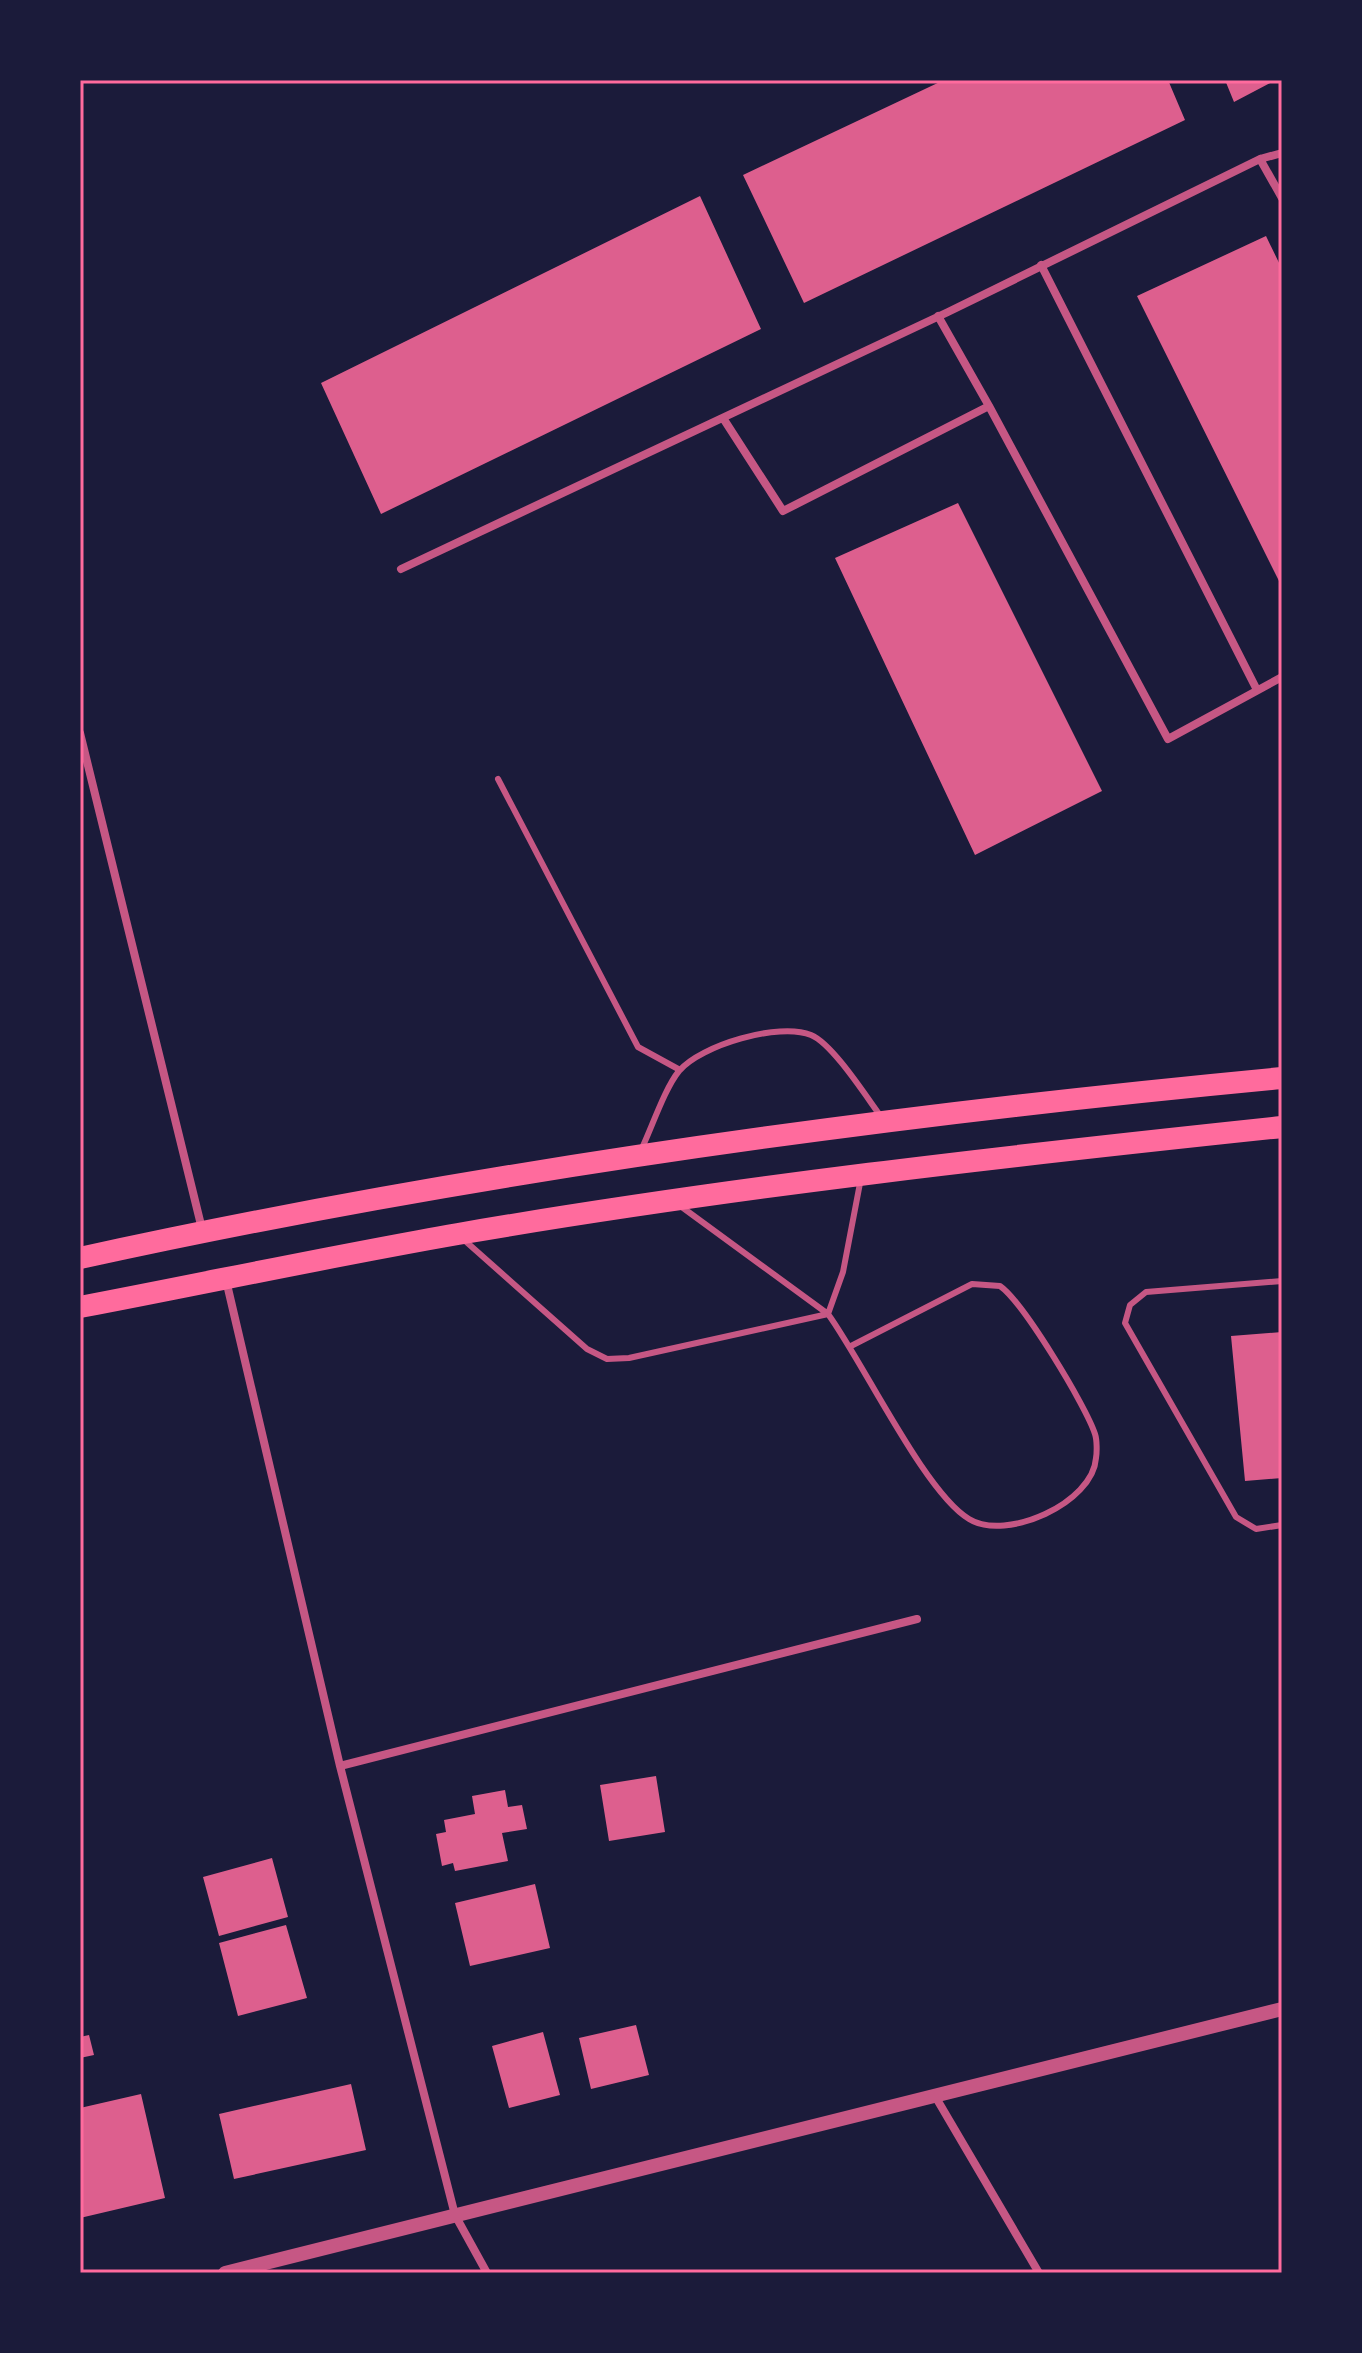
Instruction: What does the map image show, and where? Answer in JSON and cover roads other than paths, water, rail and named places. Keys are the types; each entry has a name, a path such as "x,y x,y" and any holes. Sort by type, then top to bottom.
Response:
{"highway":[{"path":"80,1258 203,1231 639,1155 885,1121 1282,1078"},
{"path":"80,1307 458,1234 673,1200 862,1174 1281,1128"}],"street":[{"path":"401,569 938,316 1260,159 1282,153"},
{"path":"1260,159 1282,198"},
{"path":"1041,265 1257,690"},
{"path":"938,316 1168,739 1282,677"},
{"path":"723,418 783,511 989,406"},
{"path":"80,733 203,1231"},
{"path":"226,1279 340,1766 455,2215 487,2273"},
{"path":"340,1766 917,1619"},
{"path":"225,2273 1282,2009"},
{"path":"935,2096 1039,2273"}],"lane":[{"path":"498,779 638,1047 680,1070"},
{"path":"639,1155 680,1070 711,1050 760,1034 787,1031 812,1035 829,1051 885,1121"},
{"path":"828,1314 843,1272 862,1174"},
{"path":"673,1200 828,1314 851,1346 940,1492 970,1521 1010,1527 1048,1515 1081,1488 1097,1462 1095,1435 1020,1305 1000,1286 972,1284 851,1346"},
{"path":"458,1234 587,1349 607,1359 629,1358 828,1314"},
{"path":"1282,1281 1146,1292 1130,1305 1125,1323 1236,1517 1256,1529 1282,1525"}]}
